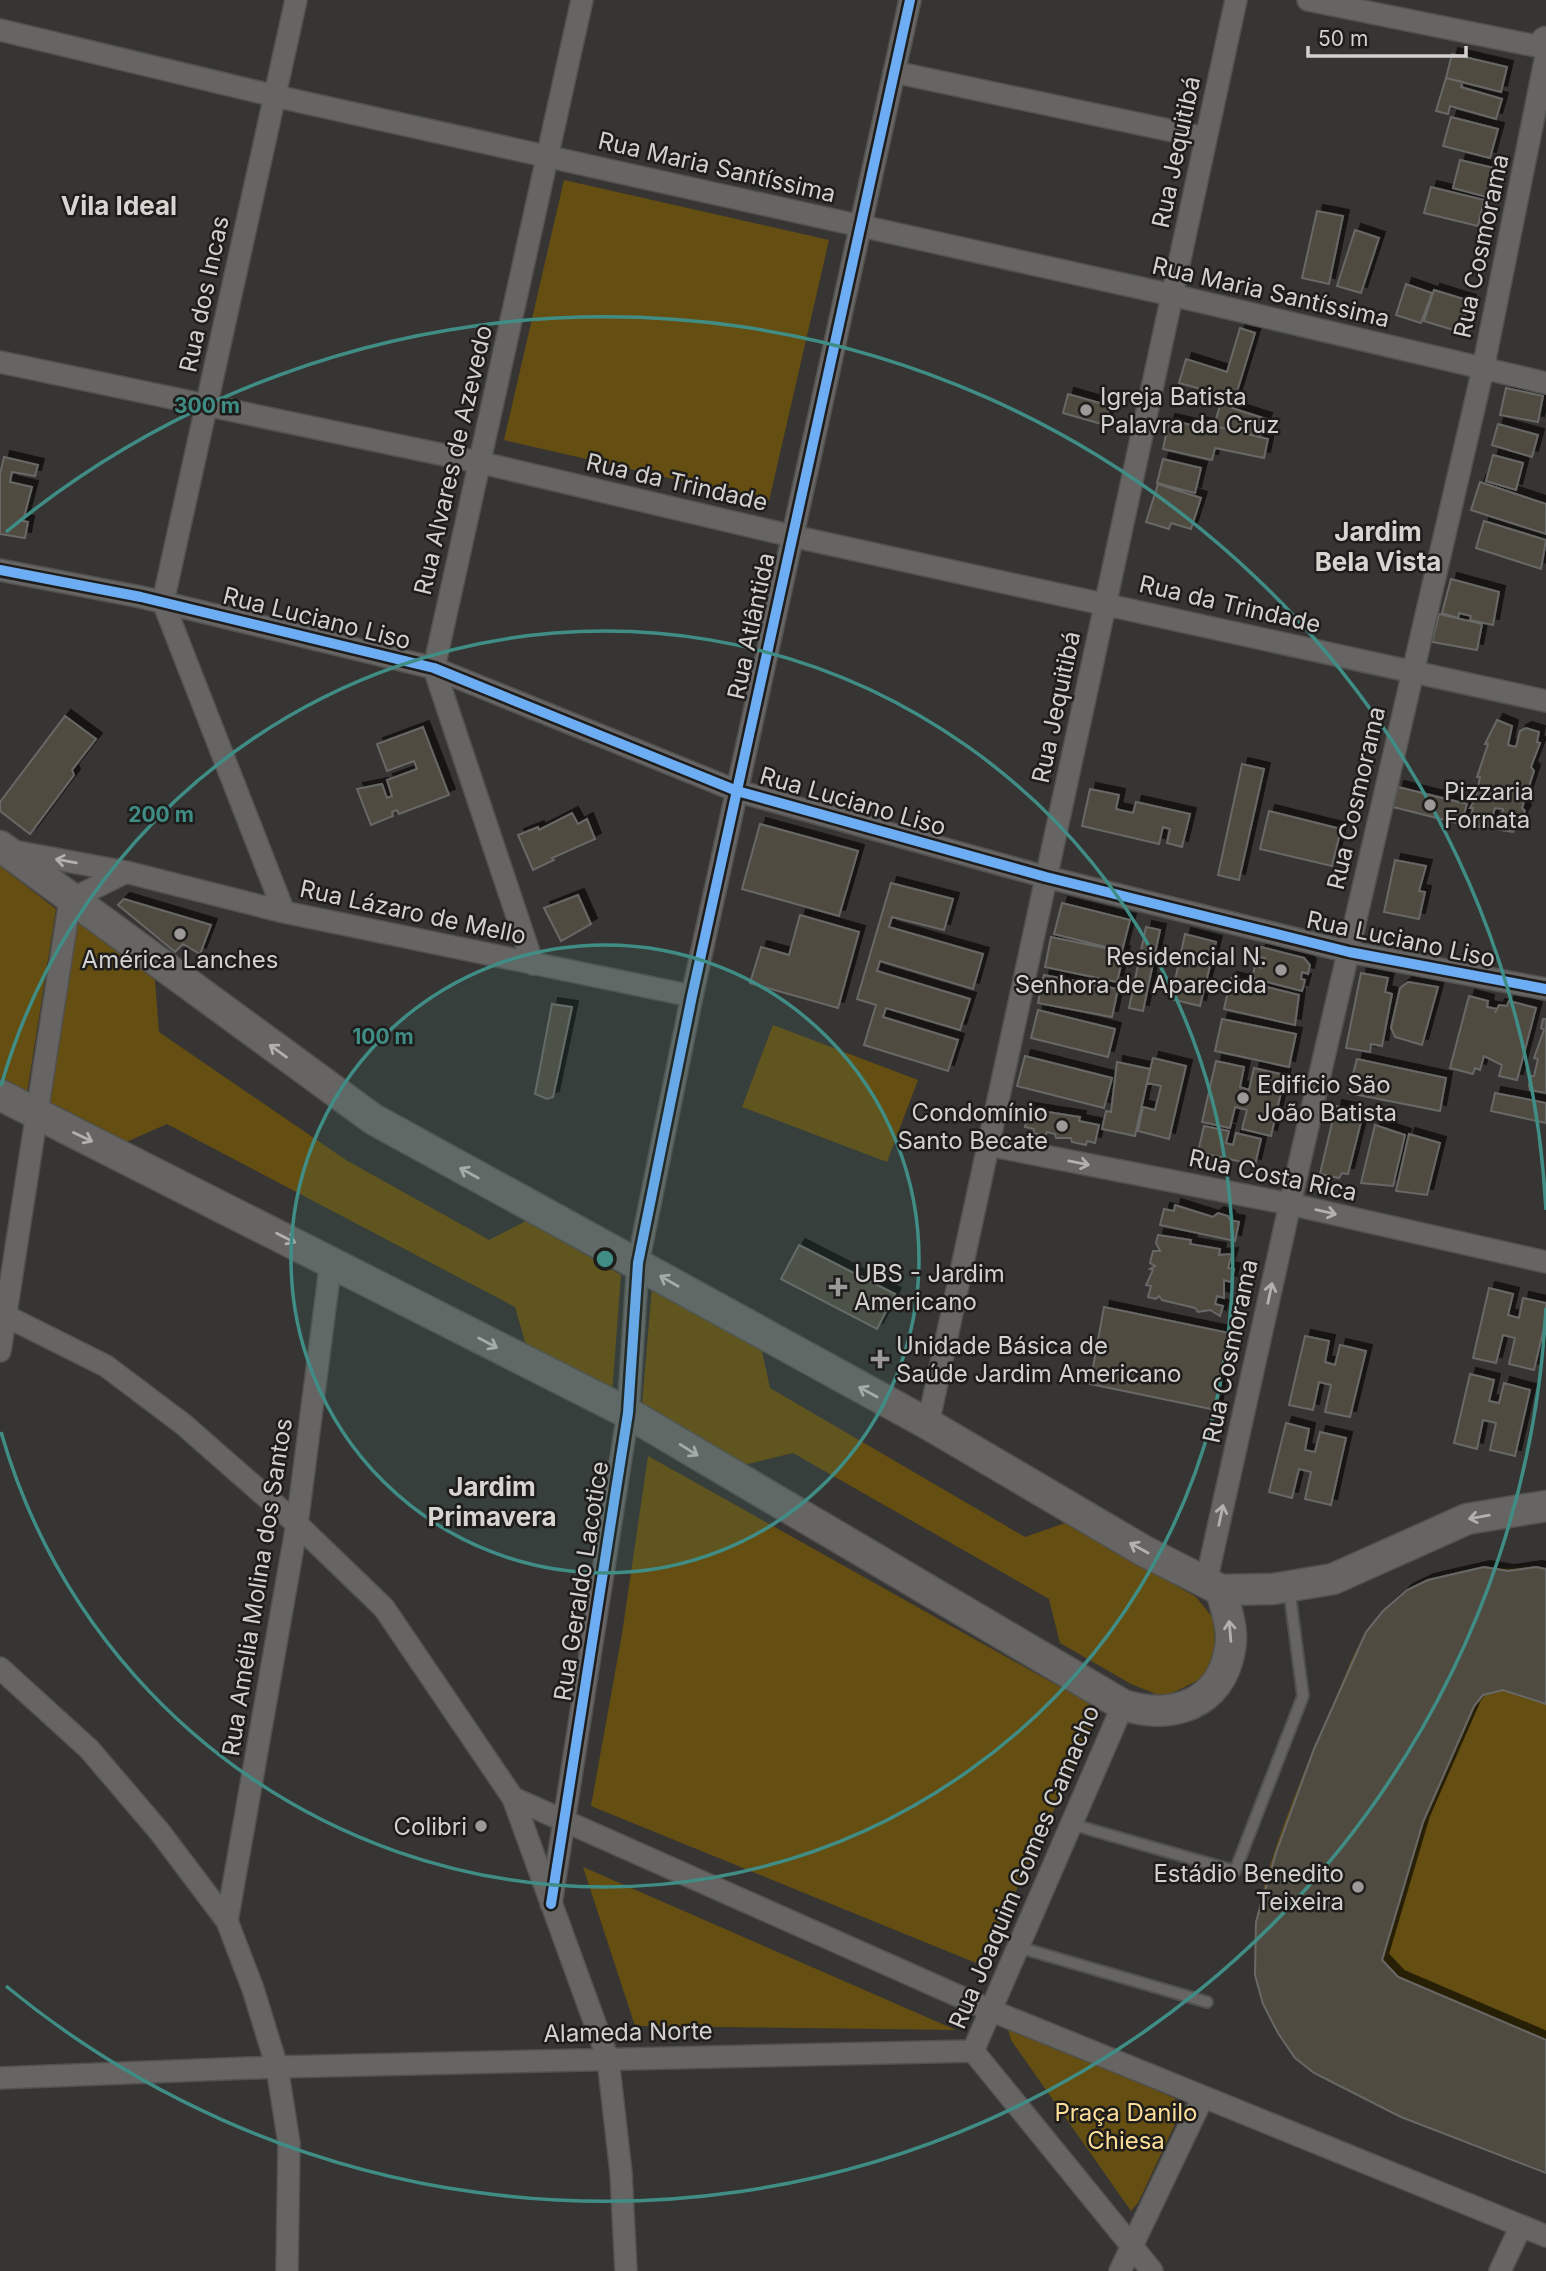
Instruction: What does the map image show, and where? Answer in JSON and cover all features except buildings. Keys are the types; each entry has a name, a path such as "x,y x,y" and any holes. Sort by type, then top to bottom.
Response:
{"main road":[{"path":"3,848 70,900 373,1119 928,1424 1144,1551 1214,1586 1288,1586 1332,1579 1467,1519 1546,1506"},
{"path":"0,1095 36,1116 127,1158 628,1413 739,1481 1123,1705 1146,1712 1172,1712 1190,1706 1209,1692 1223,1672 1231,1647 1230,1624 1214,1586"}],"street":[{"name":"Rua dos Incas","path":"163,602 296,0"},
{"name":"Rua Alvares de Azevedo","path":"434,668 582,0"},
{"name":"Rua Atlântida","path":"638,1263 692,996 909,0"},
{"name":"Rua Jequitibá","path":"928,1424 1236,0"},
{"path":"1308,0 1490,39 1546,43"},
{"name":"Rua Maria Santíssima","path":"0,30 275,96 1172,295 1546,383"},
{"name":"Rua Cosmorama","path":"1214,1586 1290,1204 1483,369 1546,56"},
{"path":"894,72 1206,138"},
{"name":"Rua Cosmorama","path":"1536,107 1546,87"},
{"name":"Rua da Trindade","path":"0,362 206,408 478,462 792,536 1546,701"},
{"name":"Rua Luciano Liso","path":"0,570 163,602 434,668 737,791 1046,877 1349,952 1546,989"},
{"path":"163,602 284,912"},
{"path":"434,668 533,964"},
{"name":"Rua Lázaro de Mello","path":"3,848 126,872 284,912 692,996"},
{"path":"0,1351 2,1314 70,900 126,872"},
{"name":"Rua Costa Rica","path":"988,1145 1290,1204 1546,1262"},
{"name":"Rua Amélia Molina dos Santos","path":"227,1921 297,1524 331,1261"},
{"name":"Rua Geraldo Lacotice","path":"551,1904 628,1413 638,1263"},
{"path":"2,1314 106,1366 183,1424 297,1524 384,1608 513,1798 608,2059 621,2173 626,2271"},
{"path":"0,1668 89,1749 159,1831 227,1921 253,1989 277,2067 289,2143 288,2271"},
{"name":"Rua Joaquim Gomes Camacho","path":"973,2051 1123,1705"},
{"path":"513,1798 990,2010 1546,2236"},
{"path":"973,2051 1152,2271"},
{"name":"Alameda Norte","path":"0,2078 277,2067 973,2051"},
{"path":"1120,2271 1203,2097"},
{"path":"1500,2271 1521,2226"}],"lane":[{"path":"1071,1824 1235,1871 1303,1696 1288,1586"},
{"path":"1018,1947 1207,2002"}],"green space":[{"path":"564,180 829,240 769,501 504,440"},
{"path":"0,866 56,909 27,1093 0,1078"},
{"path":"77,921 155,980 159,1032 346,1160 489,1240 526,1221 621,1275 612,1393 527,1349 515,1307 167,1124 124,1143 49,1105"},
{"path":"773,1025 918,1080 887,1162 742,1107"},
{"path":"652,1287 761,1347 770,1388 1025,1537 1065,1523 1196,1597 1213,1618 1213,1663 1201,1679 1170,1694 1156,1694 1131,1684 1060,1643 1049,1599 793,1453 744,1465 642,1405"},
{"path":"648,1456 1101,1710 981,1965 591,1806 622,1634"},
{"name":"Estádio Benedito Teixeira","path":"1484,1567 1546,1569 1546,2173 1401,2117 1255,1975 1256,1922 1269,1868 1301,1780 1367,1631 1394,1601 1417,1586 1442,1576"},
{"path":"583,1867 956,2030 635,2026"},
{"name":"Praça Danilo Chiesa","path":"1008,2029 1017,2030 1174,2098 1183,2107 1138,2203 1131,2211 1011,2040"}],"cycle path":[{"path":"551,1904 628,1413 638,1263 692,996 910,0"},
{"path":"0,570 141,597 434,668 737,791 1046,877 1349,952 1546,989"}],"place":[{"name":"Igreja Batista Palavra da Cruz","path":"1086,410"},
{"name":"Pizzaria Fornata","path":"1430,805"},
{"name":"América Lanches","path":"180,934"},
{"name":"Residencial N. Senhora de Aparecida","path":"1281,970"},
{"name":"Edificio São João Batista","path":"1243,1098"},
{"name":"Condomínio Santo Becate","path":"1062,1126"},
{"name":"UBS - Jardim Americano","path":"838,1287"},
{"name":"Unidade Básica de Saúde Jardim Americano","path":"880,1359"},
{"name":"Colibri","path":"481,1826"},
{"name":"Estádio Benedito Teixeira","path":"1358,1887"}],"district":[{"name":"Vila Ideal","path":"119,205"},
{"name":"Jardim Bela Vista","path":"1378,546"},
{"name":"Jardim Primavera","path":"492,1501"}]}
